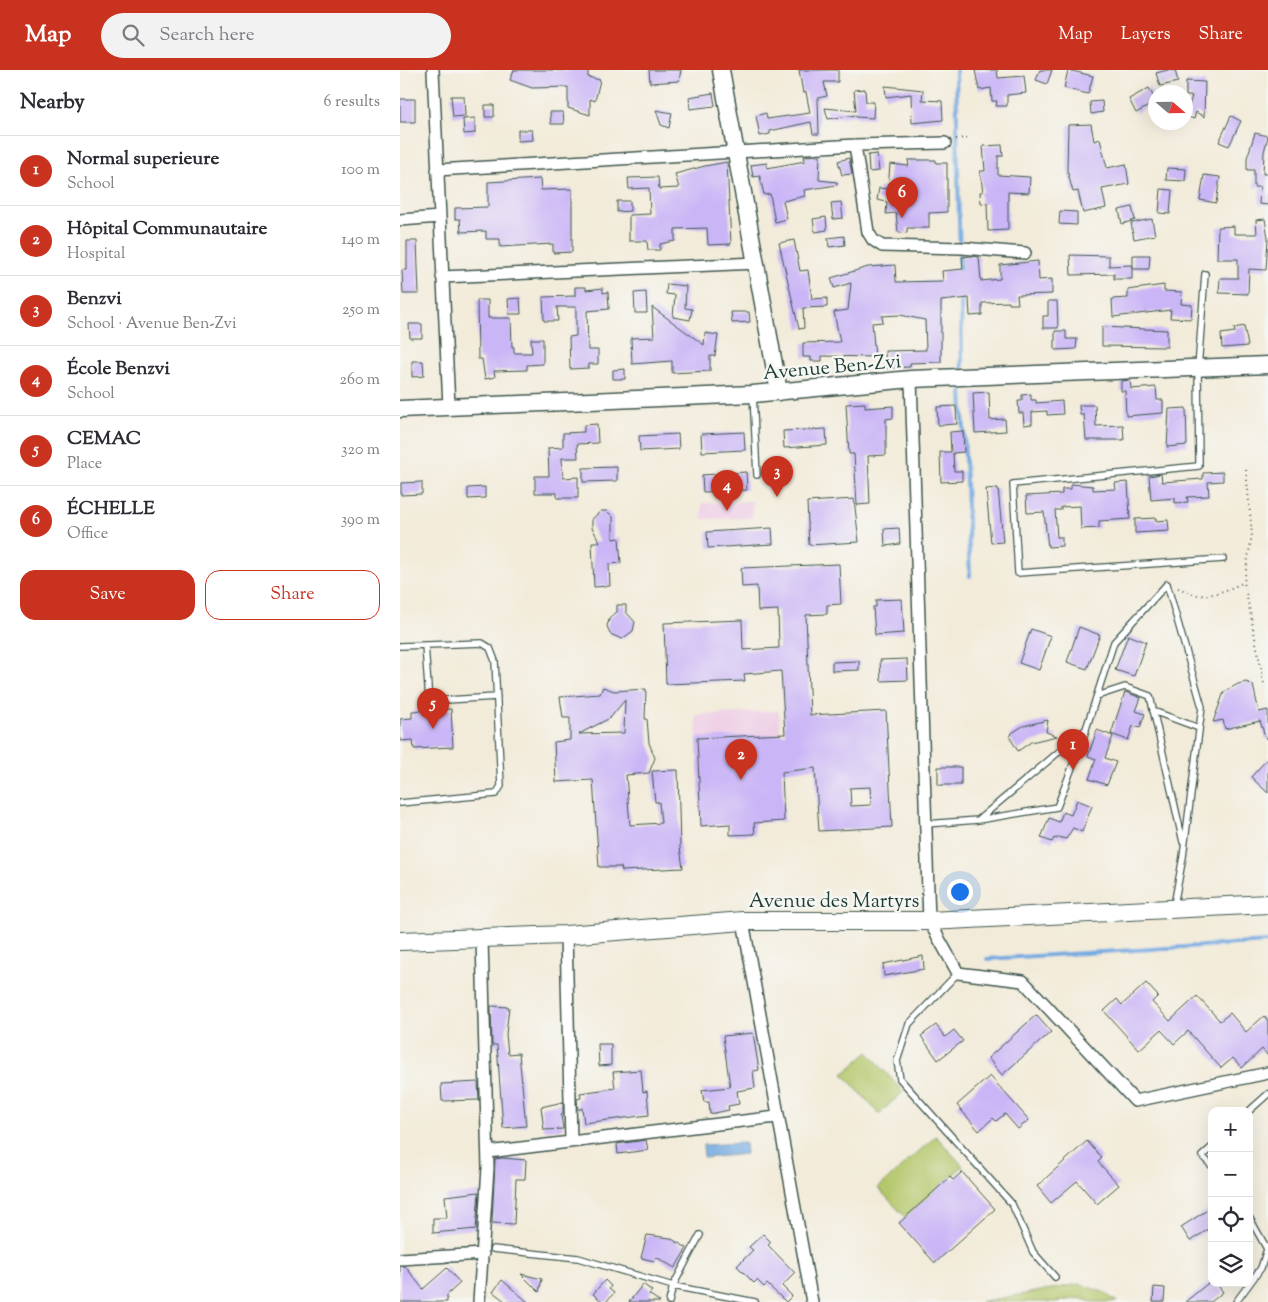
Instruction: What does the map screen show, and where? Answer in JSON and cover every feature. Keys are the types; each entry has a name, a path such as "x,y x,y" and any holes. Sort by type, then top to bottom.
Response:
{"main road":[{"name":"Avenue des Martyrs","path":"400,941 566,935 743,921 929,921 1268,904"}],"street":[{"path":"432,70 449,406"},
{"path":"721,70 779,392"},
{"path":"437,170 855,145 945,143"},
{"path":"855,145 868,232 882,246 962,248 1025,253"},
{"path":"400,220 440,217"},
{"path":"442,277 757,263"},
{"name":"Avenue Ben-Zvi","path":"400,409 753,394 911,379 1268,365"},
{"path":"911,379 929,921 958,973 1023,982 1135,1101 1268,1073"},
{"path":"743,921 776,1117 812,1302"},
{"path":"566,935 571,1141"},
{"path":"479,1302 488,1252 488,1152 482,939"},
{"path":"488,1152 776,1117"},
{"path":"400,1259 488,1252"}],"lane":[{"path":"1205,274 1198,368 1199,466 1013,484 1018,572 1224,560"},
{"path":"753,394 757,475"},
{"path":"926,824 978,820 1057,807 1086,729 1114,642 1167,584"},
{"path":"1167,584 1202,707 1184,846 1173,910"},
{"path":"400,646 482,643 490,648 495,661 501,786 496,794 400,803"},
{"path":"425,645 429,701 497,697"},
{"path":"1097,696 1125,687 1150,696 1184,846"},
{"path":"1153,711 1199,728"},
{"path":"978,820 1086,729"},
{"path":"958,973 909,1024 897,1061 900,1079 1012,1204 1033,1252 1056,1277"},
{"path":"1253,1107 1268,1094"},
{"path":"1208,1151 1202,1156 1208,1162"},
{"path":"1236,1302 1261,1268 1268,1249 1253,1224"},
{"path":"669,1302 673,1286 700,1235"},
{"path":"488,1252 578,1258 673,1286 755,1302"}],"path":[{"path":"960,138 969,138"},
{"path":"1246,470 1252,534 1244,582 1264,683"},
{"path":"1167,584 1198,595 1224,592 1244,582"}],"shaded area":[{"path":"752,501 752,518 702,519 702,503"},
{"path":"779,711 784,821 755,823 755,834 730,835 729,824 701,826 696,715"}],"green space":[{"path":"868,1052 903,1092 879,1114 843,1074"},
{"path":"936,1136 963,1166 906,1218 878,1188"},
{"path":"1079,1284 1103,1292 1117,1302 1092,1302 1079,1298 1055,1302 980,1302"}],"water":[{"path":"745,1143 746,1154 704,1158 703,1145"}],"building":[{"path":"514,70 588,70 588,77 600,80 595,101 590,99 590,115 568,108 568,87 532,88 510,80"},
{"path":"649,70 681,70 679,81 650,83"},
{"path":"799,70 838,70 838,82 824,82 827,96 818,98 819,134 813,134 811,122 770,131 770,134 760,136 756,116 766,113 767,119 810,113 806,92 803,93"},
{"path":"975,70 997,70 998,78 1024,76 1026,93 1007,95 1007,106 996,106 997,101 992,101 991,88 979,90"},
{"path":"1040,70 1052,70 1047,84 1036,80"},
{"path":"1068,70 1093,76 1088,94 1064,88"},
{"path":"1175,70 1178,82 1160,85 1156,73"},
{"path":"1186,81 1205,82 1204,117 1196,112 1193,119 1193,85 1186,85"},
{"path":"885,86 923,90 922,100 942,101 943,120 912,123 911,94 886,97"},
{"path":"865,89 866,102 874,102 873,118 856,117 856,115 828,119 825,108 856,111 854,90"},
{"path":"1148,89 1148,106 1136,113 1129,99"},
{"path":"713,93 715,106 690,109 689,97"},
{"path":"451,96 464,96 465,116 453,117"},
{"path":"400,99 415,99 415,122 400,122"},
{"path":"1102,101 1103,112 1091,114 1090,102"},
{"path":"485,105 494,105 494,117 485,117"},
{"path":"656,110 672,113 669,128 661,125"},
{"path":"550,112 563,112 564,124 551,124"},
{"path":"1231,116 1241,121 1229,146 1219,142"},
{"path":"475,118 475,133 464,134 463,119"},
{"path":"1091,124 1094,141 1100,139 1107,168 1126,164 1129,184 1102,189 1106,208 1083,213 1078,191 1073,192 1067,170 1068,125"},
{"path":"518,130 532,130 533,140 518,141"},
{"path":"1255,133 1268,136 1264,152 1263,174 1268,174 1268,205 1259,204 1260,187 1254,187 1254,170 1247,170 1247,158"},
{"path":"1002,145 1003,156 998,156 998,175 1030,177 1029,193 1008,192 1008,230 988,231 987,203 981,204 980,192 983,192 980,171 985,171 983,146"},
{"path":"877,154 879,171 869,172 868,155"},
{"path":"820,155 819,180 837,182 837,185 804,190 805,196 783,201 787,219 775,222 770,194 764,195 760,176 753,177 751,165 767,163 767,168 805,161 804,156"},
{"path":"849,158 852,174 842,175 838,161"},
{"path":"908,160 936,160 936,163 947,163 947,212 929,213 929,228 907,228 907,233 898,232 896,213 886,214 887,202 877,200 879,188 888,189 890,164 909,166"},
{"path":"727,162 731,244 708,245 707,228 675,229 675,241 660,244 660,250 648,250 647,241 629,241 629,215 650,214 649,188 629,189 628,178 658,177 659,189 679,188 675,174"},
{"path":"1167,168 1186,169 1185,181 1166,180"},
{"path":"1204,175 1220,177 1216,203 1200,200"},
{"path":"540,179 541,190 572,189 572,252 553,253 553,244 500,247 500,239 486,239 486,231 461,232 460,219 455,219 455,208 488,207 488,182"},
{"path":"1161,189 1172,190 1170,214 1159,213"},
{"path":"617,201 630,201 630,211 617,212"},
{"path":"841,202 843,218 833,219 831,203"},
{"path":"1132,207 1135,220 1122,224 1119,210"},
{"path":"1060,211 1077,212 1077,225 1059,224"},
{"path":"826,217 827,230 815,232 813,219"},
{"path":"1152,219 1155,235 1134,239 1131,223"},
{"path":"1265,219 1268,238 1266,270 1249,269 1248,294 1219,293 1220,278 1238,278 1238,259 1217,259 1218,227 1234,226 1234,234 1257,234 1256,220"},
{"path":"844,236 845,245 829,247 828,238"},
{"path":"794,240 800,271 808,270 812,299 827,298 827,307 803,308 804,328 799,329 779,243"},
{"path":"407,241 417,241 419,294 403,294 402,270 407,270"},
{"path":"1070,255 1109,256 1109,266 1132,265 1132,279 1114,279 1114,274 1071,275"},
{"path":"1133,255 1150,255 1149,269 1133,269"},
{"path":"962,257 979,257 981,281 1000,279 1000,265 1038,261 1039,280 1052,279 1052,294 1017,295 1018,304 1009,304 1009,302 982,303 982,315 970,316 969,298 941,301 941,362 910,363 910,367 886,368 885,351 926,350 925,320 900,315 882,316 883,322 872,323 875,357 822,356 822,361 811,361 811,357 803,357 803,343 840,342 834,312 848,310 851,283 834,288 831,278 868,267 895,265 896,282 943,281 942,271 963,269"},
{"path":"667,284 686,286 685,308 692,309 690,320 673,317 675,295 666,294"},
{"path":"1164,285 1164,291 1182,292 1181,304 1192,305 1191,319 1170,318 1171,310 1113,317 1112,299 1128,298 1128,290"},
{"path":"575,287 586,287 586,290 603,288 603,293 608,292 609,309 587,311 588,350 598,350 598,364 589,364 589,368 570,369 569,337 576,336 576,307 557,307 558,321 544,321 543,297 575,296"},
{"path":"646,292 647,313 635,313 634,293"},
{"path":"520,298 521,314 509,314 508,299"},
{"path":"477,300 488,300 488,318 511,318 514,353 532,353 531,339 543,339 543,364 527,365 527,370 494,371 495,377 485,379 482,359 478,359"},
{"path":"1048,301 1057,301 1058,328 1043,328 1043,316 1048,316"},
{"path":"652,307 704,345 705,333 718,335 715,356 710,356 710,371 672,373 672,361 632,364 631,338 654,337"},
{"path":"731,312 749,312 750,322 732,323"},
{"path":"409,324 422,324 422,338 410,338"},
{"path":"1244,326 1248,346 1222,348 1221,334 1235,332 1234,328"},
{"path":"1102,327 1167,330 1167,347 1102,346"},
{"path":"1055,331 1066,331 1066,339 1077,339 1076,349 1055,350"},
{"path":"412,361 423,361 424,376 412,377"},
{"path":"625,369 625,379 613,379 613,370"},
{"path":"1130,380 1131,389 1156,387 1157,400 1163,400 1163,413 1126,416 1125,391 1121,391 1121,381"},
{"path":"989,392 990,420 1005,419 1006,431 975,433 973,393"},
{"path":"1031,394 1031,400 1036,400 1036,403 1062,401 1063,414 1047,415 1047,411 1032,412 1032,424 1024,425 1023,413 1019,413 1018,401 1022,401 1022,395"},
{"path":"865,403 865,408 893,406 893,418 886,419 886,455 868,456 870,504 857,505 854,454 849,454 846,404"},
{"path":"1079,405 1095,405 1096,426 1123,425 1124,440 1086,440 1084,415 1080,415"},
{"path":"956,406 957,424 938,425 937,407"},
{"path":"1186,408 1187,445 1167,447 1169,409"},
{"path":"597,424 598,443 577,444 578,458 562,458 563,478 578,477 578,498 557,498 557,493 535,493 535,476 549,476 548,448 563,447 563,433 584,432 584,425"},
{"path":"826,429 827,445 784,448 783,431"},
{"path":"963,431 964,452 953,453 954,471 962,471 962,481 941,482 940,452 951,452 950,432"},
{"path":"744,432 745,450 702,452 701,434"},
{"path":"678,434 679,449 640,451 639,436"},
{"path":"617,467 617,481 583,482 583,468"},
{"path":"746,472 747,490 703,492 702,475"},
{"path":"1223,472 1223,481 1208,482 1209,496 1187,497 1188,502 1175,503 1175,498 1151,500 1149,476 1161,474 1162,482 1203,479 1203,473"},
{"path":"422,482 422,494 401,495 401,483"},
{"path":"1128,482 1130,519 1099,521 1099,528 1081,529 1080,506 1061,507 1061,510 1055,510 1057,537 1062,537 1062,546 1048,547 1044,512 1027,513 1026,496 1062,494 1062,489 1071,489 1071,484 1093,486 1093,490 1116,489 1115,483"},
{"path":"485,487 485,498 468,499 468,488"},
{"path":"998,488 1003,542 991,543 986,489"},
{"path":"854,499 859,542 809,545 807,502"},
{"path":"601,511 607,511 613,517 613,539 619,538 621,563 609,564 610,586 594,587 592,542 600,542 592,528 592,519"},
{"path":"1156,518 1156,521 1168,520 1169,531 1135,533 1135,519"},
{"path":"772,528 773,544 708,548 707,532"},
{"path":"899,528 900,544 885,546 884,529"},
{"path":"839,564 841,604 827,605 827,614 806,615 810,715 886,711 892,827 819,831 815,768 782,772 784,821 754,823 755,834 730,835 730,824 701,826 697,738 785,734 781,671 744,674 745,681 666,684 664,623 742,620 743,650 779,648 778,610 758,611 757,586 742,587 741,568","holes":["870,787 871,805 851,806 850,788"]},
{"path":"902,599 904,633 875,635 873,607 876,607 876,600"},
{"path":"617,605 626,605 626,612 635,622 633,631 622,639 610,634 607,626 610,617 617,612"},
{"path":"1079,627 1100,635 1087,669 1067,662"},
{"path":"1031,629 1051,636 1039,670 1019,663"},
{"path":"1128,635 1146,642 1134,676 1115,670"},
{"path":"907,659 908,680 881,681 880,660"},
{"path":"859,661 859,670 832,671 832,662"},
{"path":"1246,682 1253,685 1259,712 1268,710 1268,739 1266,739 1260,721 1225,729 1223,720 1213,722 1224,692"},
{"path":"603,687 614,691 646,689 645,719 647,719 649,743 655,758 649,773 626,775 630,825 661,823 659,802 655,802 652,771 678,770 680,847 683,868 622,871 621,867 599,867 593,780 556,782 554,742 570,740 570,718 563,718 560,697 600,694","holes":["625,700 624,733 579,734 610,718"]},
{"path":"1125,692 1141,698 1136,711 1145,714 1140,728 1133,726 1128,740 1111,734"},
{"path":"451,709 453,747 414,749 413,740 400,741 400,719 412,718 412,711"},
{"path":"1048,720 1046,732 1057,736 1031,742 1018,751 1009,736 1023,726"},
{"path":"1097,730 1113,736 1105,758 1116,762 1107,785 1089,779 1096,759 1088,756"},
{"path":"1268,758 1268,793 1251,777"},
{"path":"938,767 961,767 961,785 938,785"},
{"path":"1077,800 1092,806 1082,832 1073,828 1066,839 1058,837 1057,839 1054,838 1052,842 1041,838 1049,818 1059,822 1063,812 1071,815"},
{"path":"923,956 924,969 884,976 883,964"},
{"path":"1146,983 1158,996 1152,1002 1170,1021 1197,996 1220,1021 1230,1013 1246,1032 1264,1016 1268,1021 1268,1056 1262,1049 1242,1068 1233,1058 1221,1068 1188,1031 1174,1044 1161,1030 1139,1050 1104,1011 1117,999 1122,1005"},
{"path":"491,1006 509,1007 506,1034 508,1054 519,1053 526,1126 503,1128 497,1045 492,1045"},
{"path":"1036,1015 1051,1032 1002,1075 988,1058"},
{"path":"936,1025 945,1037 954,1030 963,1041 938,1060 921,1036"},
{"path":"753,1033 759,1070 753,1071 755,1088 737,1091 739,1104 728,1106 729,1110 710,1114 709,1102 704,1102 702,1090 730,1087 723,1036"},
{"path":"598,1044 611,1044 611,1065 599,1066"},
{"path":"641,1070 643,1092 647,1091 649,1115 584,1123 582,1108 578,1110 577,1099 581,1098 580,1093 615,1088 613,1072"},
{"path":"990,1076 1029,1120 1018,1129 1005,1114 996,1121 993,1118 979,1131 957,1105"},
{"path":"478,1082 479,1100 442,1101 441,1084"},
{"path":"563,1102 563,1114 561,1115 563,1129 544,1130 541,1107"},
{"path":"646,1140 648,1150 618,1154 617,1144"},
{"path":"1087,1141 1102,1158 1098,1162 1119,1185 1097,1204 1077,1181 1051,1203 1037,1186"},
{"path":"495,1159 526,1160 525,1179 516,1179 514,1224 492,1223"},
{"path":"962,1172 995,1209 935,1263 899,1223 950,1177 953,1180"},
{"path":"479,1192 476,1229 433,1233 433,1218 447,1218 445,1196"},
{"path":"1208,1210 1208,1230 1190,1241 1181,1227"},
{"path":"763,1234 771,1242 768,1245 795,1273 782,1286 792,1296 786,1302 767,1284 764,1287 757,1280 754,1283 737,1266 753,1250 749,1247"},
{"path":"647,1235 670,1238 687,1248 675,1268 656,1257 655,1261 641,1258"},
{"path":"400,1266 405,1266 423,1289 447,1268 460,1283 447,1295 447,1302 400,1302"},
{"path":"521,1274 542,1279 539,1292"},
{"path":"502,1280 528,1302 506,1302 493,1292"},
{"path":"605,1280 611,1286 609,1289 614,1293 606,1302 603,1302 593,1294"},
{"path":"1208,1283 1208,1287 1219,1287 1223,1292 1211,1302 1185,1302"},
{"path":"643,1284 652,1291 649,1294 660,1302 629,1302"},
{"path":"1154,1287 1165,1288 1164,1302 1153,1302"}],"waterway":[{"path":"956,70 960,274"},
{"path":"961,296 962,374"},
{"path":"962,390 970,576"},
{"path":"987,959 1268,942"}],"place":[{"name":"ÉCHELLE","path":"902,218"},
{"name":"Benzvi","path":"777,497"},
{"name":"École Benzvi","path":"727,511"},
{"name":"CEMAC","path":"433,729"},
{"name":"Normal superieure","path":"1073,770"},
{"name":"Hôpital Communautaire","path":"741,780"}]}
